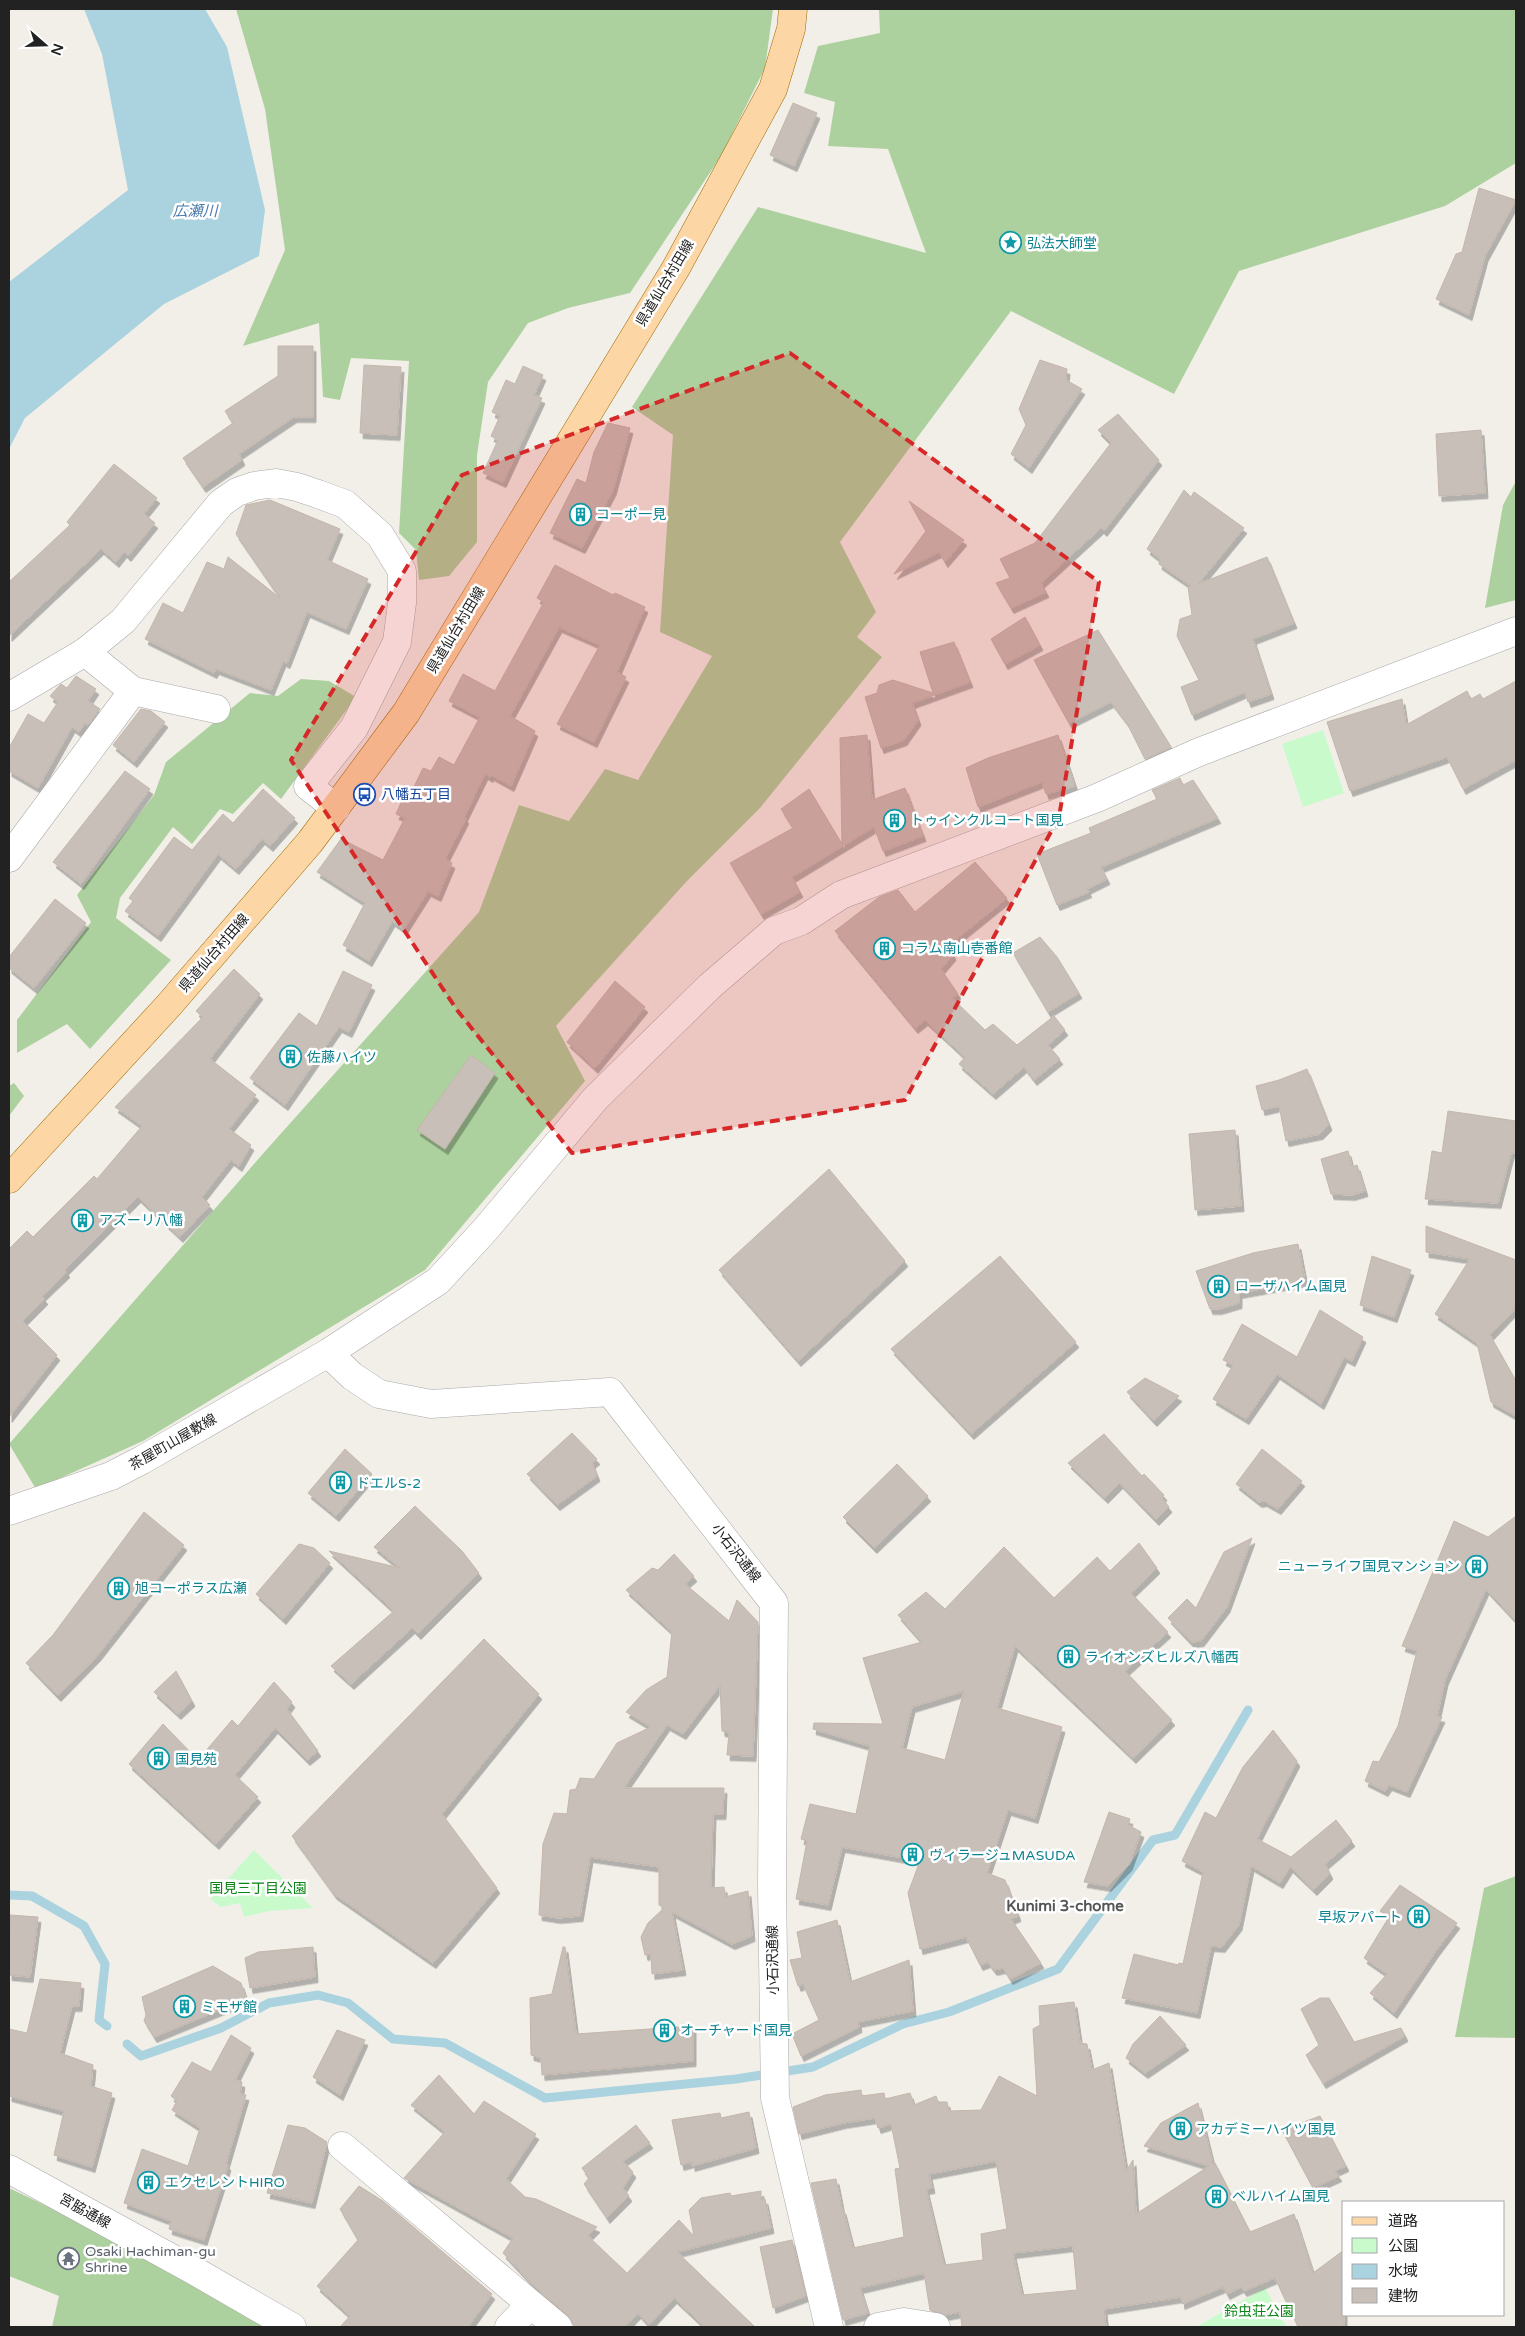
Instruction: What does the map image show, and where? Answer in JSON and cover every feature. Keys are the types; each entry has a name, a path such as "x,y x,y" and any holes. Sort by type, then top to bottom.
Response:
{"main road":[{"name":"県道仙台村田線","path":"9,1179 169,1004 310,842 406,713 676,268 773,89 792,29 793,9"}],"street":[{"path":"9,696 85,652 123,621 220,503 237,492 254,486 276,483 297,486 345,504 380,535 402,571 402,603 397,642 354,728 308,786 336,808"},
{"name":"茶屋町山屋敷線","path":"9,1511 111,1476 142,1460 328,1353 438,1281 485,1230 595,1099 710,986 774,931 801,921 841,895 1097,798 1199,752 1516,631"},
{"path":"85,652 133,691 216,709"},
{"path":"9,858 133,691"},
{"name":"小石沢通線","path":"328,1353 352,1376 379,1394 430,1404 610,1392 774,1602 772,1885 775,2098 829,2327"},
{"path":"342,2146 558,2327"},
{"name":"宮脇通線","path":"9,2168 292,2327"},
{"path":"509,2327 530,2305"},
{"path":"878,2327 904,2322 936,2327"}],"highlighted area":[{"path":"790,353 1099,582 1059,817 905,1100 572,1153 457,1010 291,760 462,475"}],"green space":[{"path":"236,9 773,9 765,68 721,156 630,293 568,308 528,323 488,382 477,455 477,542 449,576 419,580 416,550 399,533 409,361 351,358 340,400 323,397 319,323 243,346 285,250 265,109"},
{"path":"879,9 1516,9 1516,163 1445,206 1239,271 1174,394 1011,311 840,542 876,612 857,637 882,657 760,808 687,881 556,1026 585,1081 425,1270 143,1441 36,1489 9,1444 268,1148 479,912 519,805 569,821 605,769 638,780 712,656 660,632 673,435 632,407 758,207 926,253 888,149 828,146 835,102 804,93 818,46 880,33"},
{"path":"1516,481 1516,600 1485,608 1503,505"},
{"path":"301,679 329,681 356,697 281,799 263,783 233,814 220,809 192,844 173,827 120,898 116,918 171,960 90,1049 67,1024 17,1053 17,1020 91,922 77,895 154,795 166,762 250,693 278,696"},
{"path":"1323,730 1344,793 1303,807 1282,744"},
{"path":"14,1083 24,1096 9,1116 9,1086"},
{"name":"国見三丁目公園","path":"254,1850 313,1908 269,1911 244,1917 240,1903 221,1907 210,1899"},
{"path":"1516,1876 1516,2038 1455,2037 1484,1888"},
{"name":"Osaki Hachiman-gu Shrine","path":"9,2188 57,2211 267,2327 52,2327 59,2296 9,2276"},
{"name":"鈴虫荘公園","path":"1265,2288 1286,2327 1196,2327"}],"water":[{"name":"広瀬川","path":"84,9 205,9 227,47 265,210 259,256 164,304 25,418 9,449 9,282 128,190 102,54"}],"building":[{"path":"793,103 817,113 794,166 770,155"},
{"path":"1479,188 1516,200 1485,256 1469,315 1436,299 1456,254 1462,252"},
{"path":"278,346 313,346 313,417 294,417 239,454 242,460 203,487 183,458 233,423 225,411 278,376"},
{"path":"1040,360 1067,369 1066,380 1082,389 1029,468 1011,454 1026,425 1019,409"},
{"path":"364,365 401,367 397,435 360,433"},
{"path":"523,366 543,375 534,395 542,398 503,482 483,473 498,440 491,436 500,416 492,412 506,380 515,384"},
{"path":"1118,414 1159,460 1104,531 1101,528 1041,583 1046,592 1011,608 996,583 1010,578 1000,559 1035,543 1111,443 1098,430"},
{"path":"608,423 630,428 613,490 582,548 550,533 577,479 586,483 594,452"},
{"path":"1481,430 1485,493 1439,496 1436,434"},
{"path":"114,464 157,498 144,514 155,523 128,556 124,552 116,562 101,549 9,636 9,582 70,525 67,522"},
{"path":"1184,490 1191,497 1194,492 1244,528 1198,584 1267,557 1294,623 1253,639 1271,694 1248,702 1245,692 1192,715 1181,687 1199,680 1177,636 1180,619 1192,615 1188,587 1191,586 1159,564 1160,559 1147,549"},
{"path":"270,500 340,529 327,560 368,579 346,629 307,612 287,663 283,661 271,690 216,669 214,673 145,639 163,603 183,613 207,562 224,569 228,557 280,598 236,534 246,505"},
{"path":"909,501 964,540 945,562 939,552 894,574 926,531"},
{"path":"555,565 613,595 615,593 645,607 617,672 626,677 594,742 557,724 600,645 559,627 510,716 535,731 511,786 491,775 490,777 485,774 464,817 466,818 445,859 452,863 438,896 428,891 404,929 392,921 369,961 343,945 365,903 317,872 341,839 383,860 405,818 396,814 408,787 413,789 423,768 431,771 439,757 454,765 480,717 449,701 463,674 495,691 544,602 537,598"},
{"path":"1025,617 1040,645 1005,664 991,639"},
{"path":"1098,630 1171,747 1145,759 1127,723 1111,702 1069,723 1034,660"},
{"path":"954,642 970,682 912,703 918,720 904,740 881,748 865,697 877,693 879,685 893,680 933,693 920,652"},
{"path":"76,676 96,689 88,701 100,709 88,725 85,723 79,732 72,727 38,788 9,771 9,748 28,714 44,723 58,702 50,696 61,684 67,688"},
{"path":"1516,681 1516,760 1463,789 1447,757 1350,791 1327,722 1402,699 1406,725 1467,691 1471,699 1480,694 1483,699"},
{"path":"141,709 151,711 165,722 134,762 113,745"},
{"path":"867,735 872,800 905,788 923,836 883,851 874,827 792,877 800,892 761,914 730,863 793,828 781,809 809,789 842,844 840,738"},
{"path":"1058,735 1075,786 1046,794 1042,782 978,807 966,768 988,758"},
{"path":"125,771 150,789 81,884 53,862"},
{"path":"1180,778 1183,785 1193,780 1218,818 1101,867 1107,879 1087,889 1089,892 1057,905 1037,854 1091,833 1089,828 1157,799 1152,790"},
{"path":"263,789 295,818 270,846 262,839 236,869 218,854 158,936 125,911 133,901 129,898 174,837 192,850 223,814 233,823"},
{"name":"コラム南山壱番館","path":"975,862 1007,898 949,945 953,955 941,969 958,994 952,998 985,1030 993,1024 1017,1045 1054,1016 1065,1030 1048,1045 1060,1059 1034,1080 1024,1067 993,1094 959,1064 965,1057 925,1020 915,1028 835,931 879,897 898,890 915,912"},
{"path":"55,899 86,923 34,988 9,968 9,957"},
{"path":"1040,937 1057,957 1079,993 1048,1012 1013,953"},
{"path":"234,969 260,994 210,1059 256,1095 229,1129 251,1145 239,1166 231,1160 202,1197 210,1205 180,1237 138,1197 65,1270 67,1272 42,1296 45,1299 23,1321 57,1355 9,1417 9,1249 27,1231 33,1237 94,1176 97,1179 142,1126 115,1107 203,1017 196,1011"},
{"name":"佐藤ハイツ","path":"343,971 372,985 349,1032 339,1027 285,1105 250,1078 299,1013 317,1026"},
{"path":"615,981 645,1007 595,1068 567,1042"},
{"path":"471,1055 495,1073 445,1149 417,1130"},
{"path":"1307,1069 1329,1125 1320,1134 1286,1141 1279,1106 1262,1110 1256,1086 1279,1080"},
{"path":"1448,1111 1516,1121 1516,1153 1511,1153 1498,1203 1425,1199 1432,1151 1442,1153"},
{"path":"1235,1130 1241,1206 1195,1210 1189,1134"},
{"path":"1348,1151 1352,1167 1357,1165 1365,1191 1352,1195 1331,1194 1321,1159"},
{"path":"829,1169 905,1261 798,1361 719,1270"},
{"path":"1426,1226 1516,1260 1516,1302 1514,1310 1490,1335 1516,1381 1516,1416 1491,1402 1477,1343 1435,1314 1470,1259 1426,1252"},
{"path":"1298,1244 1305,1281 1239,1293 1239,1303 1219,1309 1210,1309 1196,1271 1253,1253"},
{"path":"1000,1256 1076,1342 971,1434 891,1349"},
{"path":"1372,1256 1411,1270 1394,1317 1360,1305"},
{"path":"1320,1310 1363,1337 1352,1361 1344,1357 1321,1404 1277,1374 1246,1419 1213,1399 1233,1365 1223,1360 1242,1324 1297,1357"},
{"path":"1145,1378 1179,1396 1154,1421 1127,1392"},
{"path":"572,1433 597,1459 592,1463 597,1476 557,1505 527,1474"},
{"path":"1104,1434 1142,1476 1144,1474 1164,1495 1162,1498 1169,1507 1156,1520 1120,1483 1105,1498 1068,1463"},
{"name":"ドエルS-2","path":"345,1449 372,1474 336,1516 308,1493"},
{"path":"1262,1449 1302,1481 1278,1509 1264,1501 1259,1502 1236,1484"},
{"path":"897,1464 928,1496 874,1548 843,1517"},
{"path":"415,1506 462,1551 479,1573 418,1634 412,1628 351,1684 331,1666 394,1611 329,1551 400,1568 374,1547"},
{"name":"旭コーポラス広瀬","path":"144,1512 184,1545 98,1655 58,1696 26,1663 53,1635"},
{"name":"ニューライフ国見マンション","path":"1516,1516 1516,1621 1486,1589 1445,1680 1437,1716 1442,1717 1407,1792 1389,1785 1385,1791 1365,1781 1373,1761 1379,1762 1398,1726 1417,1651 1402,1646 1454,1521 1488,1537"},
{"path":"1252,1538 1227,1607 1201,1641 1191,1642 1168,1618 1187,1599 1196,1608 1224,1552"},
{"path":"1139,1543 1157,1568 1131,1593 1168,1632 1125,1671 1172,1720 1133,1758 1015,1646 997,1708 1062,1727 1035,1818 1008,1810 987,1873 1005,1880 1018,1916 1011,1919 1041,1963 1010,1979 1003,1968 994,1970 988,1962 980,1965 966,1937 920,1949 908,1893 920,1861 842,1847 828,1905 796,1899 807,1841 801,1839 810,1804 856,1814 870,1746 813,1729 814,1723 883,1724 863,1658 922,1642 898,1615 926,1592 945,1609 1004,1547 1054,1598 1097,1557 1110,1571","holes":["964,1691 945,1760 902,1748 912,1707"]},
{"path":"299,1544 314,1548 330,1563 283,1619 256,1594"},
{"path":"674,1554 694,1576 685,1584 729,1621 737,1600 758,1622 753,1756 727,1755 729,1732 722,1731 720,1685 683,1734 667,1725 624,1788 724,1788 723,1814 713,1814 711,1888 724,1887 725,1897 748,1891 752,1936 732,1944 672,1912 683,1970 652,1974 651,1954 645,1955 641,1937 648,1923 664,1908 659,1905 659,1867 590,1857 580,1916 558,1918 539,1915 543,1844 554,1813 567,1814 570,1790 576,1789 580,1778 594,1779 617,1743 651,1727 626,1712 646,1690 667,1677 672,1632 626,1590 652,1568 658,1570"},
{"path":"484,1639 539,1694 442,1814 497,1888 433,1963 334,1894 292,1836"},
{"path":"176,1671 192,1701 178,1714 154,1692"},
{"path":"274,1682 292,1702 287,1709 318,1751 307,1760 275,1728 235,1775 258,1797 216,1844 129,1764 163,1724 198,1760 232,1720 238,1726"},
{"path":"1273,1730 1297,1761 1257,1839 1291,1857 1336,1820 1352,1841 1325,1864 1330,1874 1314,1890 1290,1867 1280,1883 1251,1866 1239,1925 1222,1947 1211,1946 1197,2013 1122,1998 1134,1954 1178,1965 1179,1963 1183,1964 1203,1872 1182,1861 1205,1812 1216,1818 1243,1767"},
{"path":"1109,1812 1130,1819 1128,1825 1141,1832 1129,1865 1108,1886 1084,1882"},
{"path":"1400,1885 1457,1923 1394,2013 1370,1993 1387,1974 1364,1958 1389,1917 1380,1911"},
{"path":"10,1915 38,1917 30,1977 9,1975"},
{"path":"837,1920 850,1982 909,1960 913,2011 858,2022 859,2027 801,2056 792,2034 819,2020 803,1984 798,1986 790,1960 802,1958 797,1932"},
{"path":"313,1947 315,1977 250,1988 245,1958 258,1952"},
{"name":"オーチャード国見","path":"563,1947 565,1947 576,2034 693,2026 693,2061 542,2075 541,2058 531,2055 530,1998 552,1994"},
{"name":"ミモザ館","path":"213,1966 241,1983 246,1999 154,2037 144,2021 146,2015 142,1997"},
{"path":"40,1979 81,1983 79,2006 72,2006 60,2053 93,2065 91,2086 112,2093 92,2167 54,2155 64,2111 9,2096 9,2029 27,2033"},
{"path":"1320,1998 1329,1998 1354,2042 1401,2028 1405,2036 1323,2083 1306,2055 1319,2045 1301,2009"},
{"path":"1074,2002 1080,2043 1087,2044 1092,2070 1109,2063 1126,2171 1133,2160 1136,2214 1209,2166 1144,2146 1161,2123 1198,2103 1213,2164 1215,2163 1250,2232 1294,2214 1313,2273 1342,2251 1342,2316 1344,2316 1344,2327 1298,2327 1275,2278 1244,2291 1241,2287 1227,2294 1223,2287 1182,2304 1181,2297 1104,2309 1106,2327 962,2327 960,2312 945,2315 930,2310 924,2273 860,2288 868,2313 843,2320 811,2183 836,2179 853,2248 904,2237 895,2169 900,2168 891,2124 878,2128 875,2118 843,2123 799,2134 793,2107 825,2095 861,2090 862,2096 884,2093 885,2099 910,2093 914,2105 936,2096 938,2102 947,2102 949,2111 981,2110 999,2076 1037,2096 1033,2029 1040,2025 1039,2006","holes":["996,2161 1007,2229 981,2234 983,2260 944,2265 926,2189 932,2188 929,2174","1073,2246 1077,2290 1022,2295 1013,2253"]},
{"path":"1160,2016 1186,2045 1145,2073 1126,2058 1133,2044"},
{"path":"337,2030 365,2040 340,2095 313,2077"},
{"path":"231,2035 251,2048 235,2080 242,2082 240,2094 246,2095 226,2164 228,2165 204,2240 169,2229 171,2221 124,2203 142,2149 188,2166 200,2128 172,2110 177,2101 171,2096 192,2062 211,2072"},
{"path":"439,2075 474,2114 484,2101 536,2134 506,2179 525,2197 536,2199 597,2227 588,2236 627,2273 679,2220 694,2236 689,2210 701,2198 730,2193 731,2196 761,2191 761,2200 765,2199 771,2228 677,2252 755,2327 705,2327 674,2298 649,2325 638,2313 625,2327 575,2327 568,2315 539,2291 503,2253 513,2238 404,2178 445,2132 411,2105"},
{"path":"749,2112 756,2148 692,2166 692,2162 681,2165 672,2120 720,2113 721,2118"},
{"path":"1320,2116 1346,2166 1335,2171 1339,2176 1313,2188 1282,2130"},
{"path":"288,2125 305,2128 327,2142 312,2203 267,2193"},
{"path":"636,2125 650,2143 623,2161 633,2172 623,2188 629,2196 607,2218 584,2184 589,2178 582,2168"},
{"path":"359,2186 383,2201 492,2294 468,2327 340,2327 350,2316 317,2286 358,2240 340,2209"},
{"path":"792,2240 806,2296 773,2308 760,2247"}],"waterway":[{"path":"127,2044 141,2056 221,2028 269,2003 318,1995 348,2003 393,2039 445,2043 545,2098 736,2079 813,2067 903,2024 949,2012 1058,1969 1153,1840 1175,1835 1248,1710"},
{"path":"9,1895 32,1896 84,1926 105,1964 99,2020 107,2026"}],"place":[{"name":"弘法大師堂","path":"1011,243"},
{"name":"コーポ一見","path":"580,514"},
{"name":"八幡五丁目","path":"365,794"},
{"name":"トゥインクルコート国見","path":"894,820"},
{"name":"コラム南山壱番館","path":"885,948"},
{"name":"佐藤ハイツ","path":"291,1057"},
{"name":"アズーリ八幡","path":"83,1220"},
{"name":"ローザハイム国見","path":"1219,1286"},
{"name":"ドエルS-2","path":"340,1483"},
{"name":"ニューライフ国見マンション","path":"1476,1566"},
{"name":"旭コーポラス広瀬","path":"119,1588"},
{"name":"ライオンズヒルズ八幡西","path":"1069,1657"},
{"name":"国見苑","path":"159,1759"},
{"name":"ヴィラージュMASUDA","path":"913,1855"},
{"name":"早坂アパート","path":"1418,1917"},
{"name":"ミモザ館","path":"185,2007"},
{"name":"オーチャード国見","path":"664,2030"},
{"name":"アカデミーハイツ国見","path":"1180,2129"},
{"name":"エクセレントHIRO","path":"149,2182"},
{"name":"ベルハイム国見","path":"1216,2196"},
{"name":"Osaki Hachiman-gu Shrine","path":"69,2259"}],"district":[{"name":"Kunimi 3-chome","path":"1065,1906"}]}
